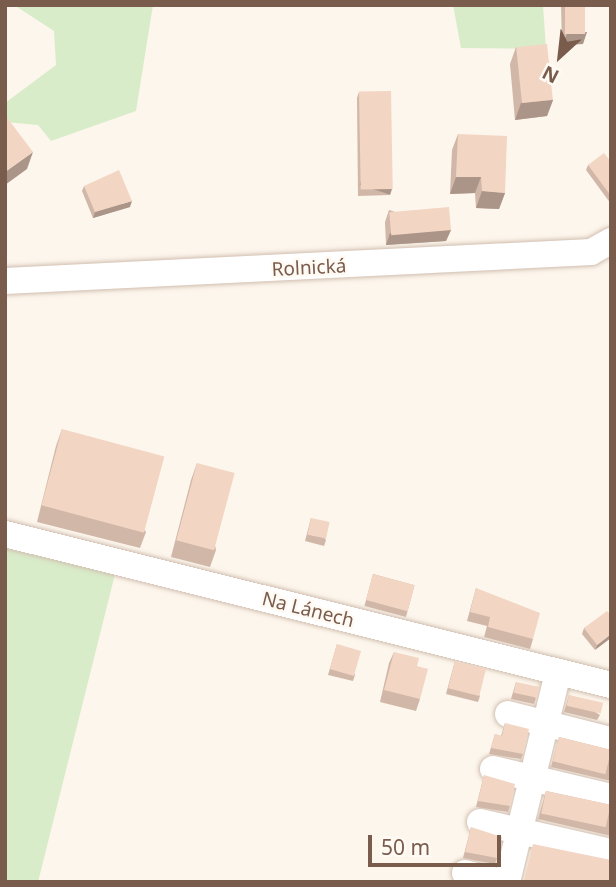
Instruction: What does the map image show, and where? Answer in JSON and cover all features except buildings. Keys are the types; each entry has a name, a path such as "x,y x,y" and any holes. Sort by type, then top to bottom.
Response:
{"street":[{"name":"Rolnická","path":"5,281 591,252 611,241"},
{"name":"Na Lánech","path":"5,534 611,685"},
{"path":"508,882 558,672"},
{"path":"509,714 611,740"},
{"path":"494,769 611,797"},
{"path":"480,822 611,852"},
{"path":"465,873 502,882"}],"green space":[{"path":"14,5 153,5 136,111 51,141 38,125 5,122 5,103 56,65 54,31"},
{"path":"453,5 543,5 546,49 461,48"},
{"path":"5,541 116,570 38,882 5,882"}]}
